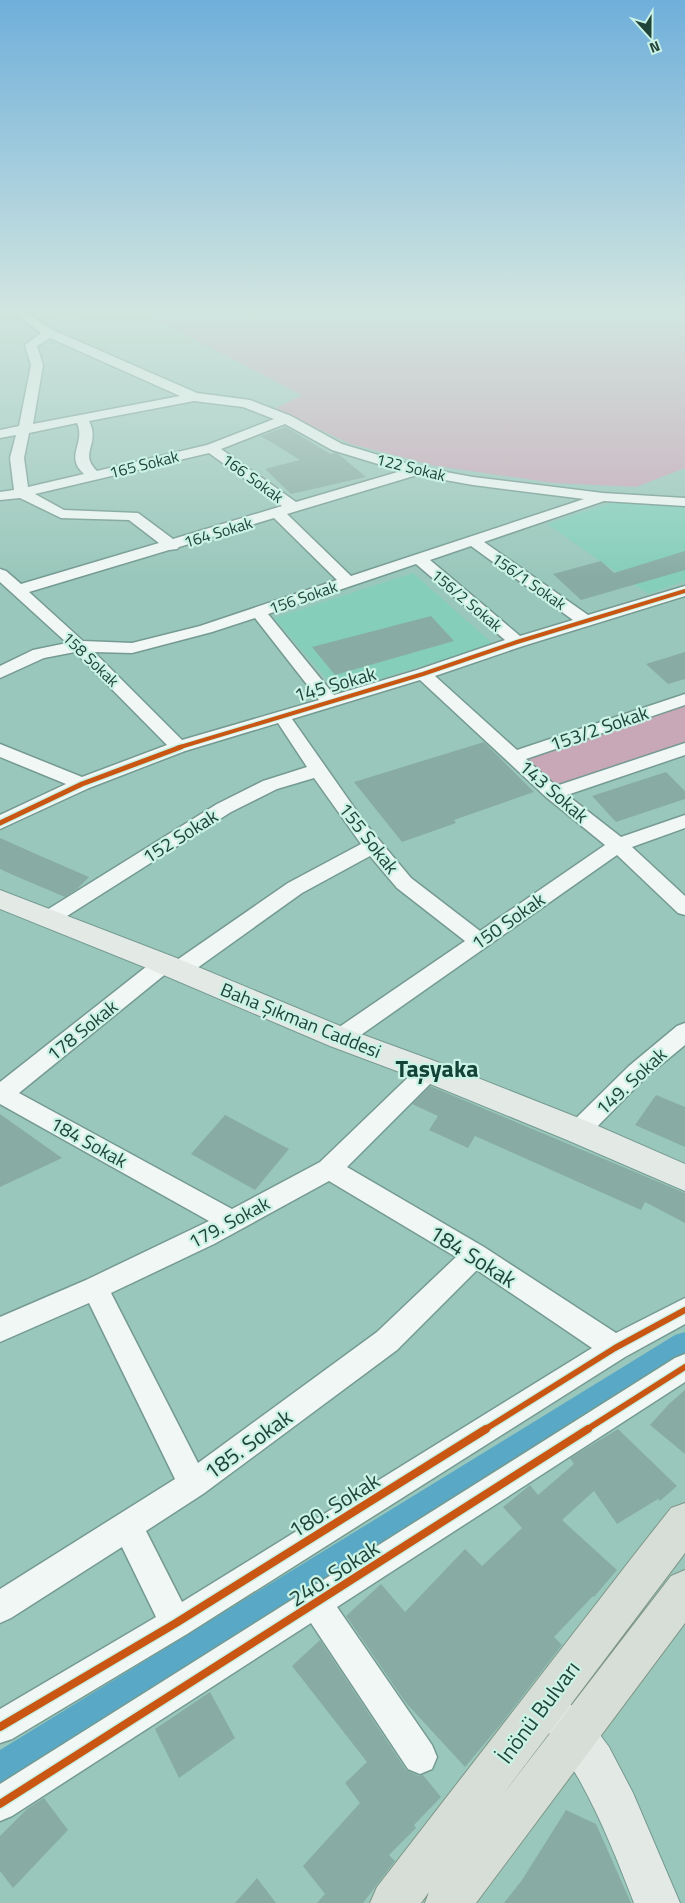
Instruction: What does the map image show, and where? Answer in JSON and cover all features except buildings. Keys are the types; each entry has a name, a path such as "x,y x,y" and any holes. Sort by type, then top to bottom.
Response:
{"main road":[{"name":"Baha Şıkman Caddesi","path":"0,899 171,967 340,1038 429,1071 685,1178"},
{"name":"İnönü Bulvarı","path":"393,1903 546,1703 570,1668 685,1522"},
{"path":"448,1903 685,1590"},
{"path":"546,1703 576,1735 609,1790 657,1903"}],"street":[{"path":"30,399 17,458 22,493 61,514 133,516 172,546"},
{"name":"122 Sokak","path":"0,434 24,431 81,418 184,399"},
{"name":"122 Sokak","path":"210,399 246,403 286,419 336,447 416,471 473,481 603,498 685,502"},
{"path":"81,418 88,432 87,441 81,453 86,468 95,476"},
{"name":"165 Sokak","path":"0,496 22,493 211,448 286,419"},
{"name":"166 Sokak","path":"211,448 294,508"},
{"name":"164 Sokak","path":"20,590 172,546 416,471"},
{"name":"156 Sokak","path":"0,673 39,654 79,646 132,648 259,613 418,558 603,498"},
{"path":"277,514 348,582"},
{"name":"156/1 Sokak","path":"473,541 585,621"},
{"name":"156/2 Sokak","path":"418,558 517,642"},
{"name":"158 Sokak","path":"0,574 20,590 79,646 179,747"},
{"name":"145 Sokak","path":"0,823 82,784 179,747 423,674 517,642 685,591"},
{"path":"259,613 330,702"},
{"name":"143 Sokak","path":"423,674 553,793 618,846 685,908"},
{"name":"153/2 Sokak","path":"513,757 685,699"},
{"name":"155 Sokak","path":"281,715 358,828 404,883 479,941"},
{"path":"553,793 685,749"},
{"path":"0,750 82,784"},
{"name":"152 Sokak","path":"49,918 224,808 270,785 319,770"},
{"name":"150 Sokak","path":"340,1038 618,846 685,821"},
{"name":"178 Sokak","path":"1,1094 171,967 295,888 373,846"},
{"name":"149. Sokak","path":"578,1132 637,1072 685,1032"},
{"name":"179. Sokak","path":"0,1330 205,1236 328,1169 429,1071"},
{"name":"184 Sokak","path":"1,1094 231,1221"},
{"name":"184 Sokak","path":"328,1169 475,1255 615,1348"},
{"name":"185. Sokak","path":"0,1607 193,1484 387,1341 475,1255"},
{"path":"95,1288 193,1484"},
{"name":"180. Sokak","path":"0,1727 176,1623 615,1348 685,1310"},
{"name":"240. Sokak","path":"0,1804 685,1367"},
{"path":"127,1526 176,1623"},
{"path":"316,1604 420,1756"}],"shaded area":[{"path":"295,399 685,399 685,468 636,487 554,483 436,466 351,444 275,409"},
{"path":"614,502 685,507 685,581 648,594 547,524"},
{"path":"413,573 493,644 338,692 274,618"},
{"path":"685,699 685,749 553,793 513,757"}],"waterway":[{"path":"0,1769 685,1344"}],"cycle path":[{"path":"0,823 82,784 179,747 423,674 517,642 685,591"},
{"path":"0,1727 176,1623 615,1348 685,1310"},
{"path":"0,1804 685,1367"}],"district":[{"name":"Taşyaka","path":"437,1069"}]}
